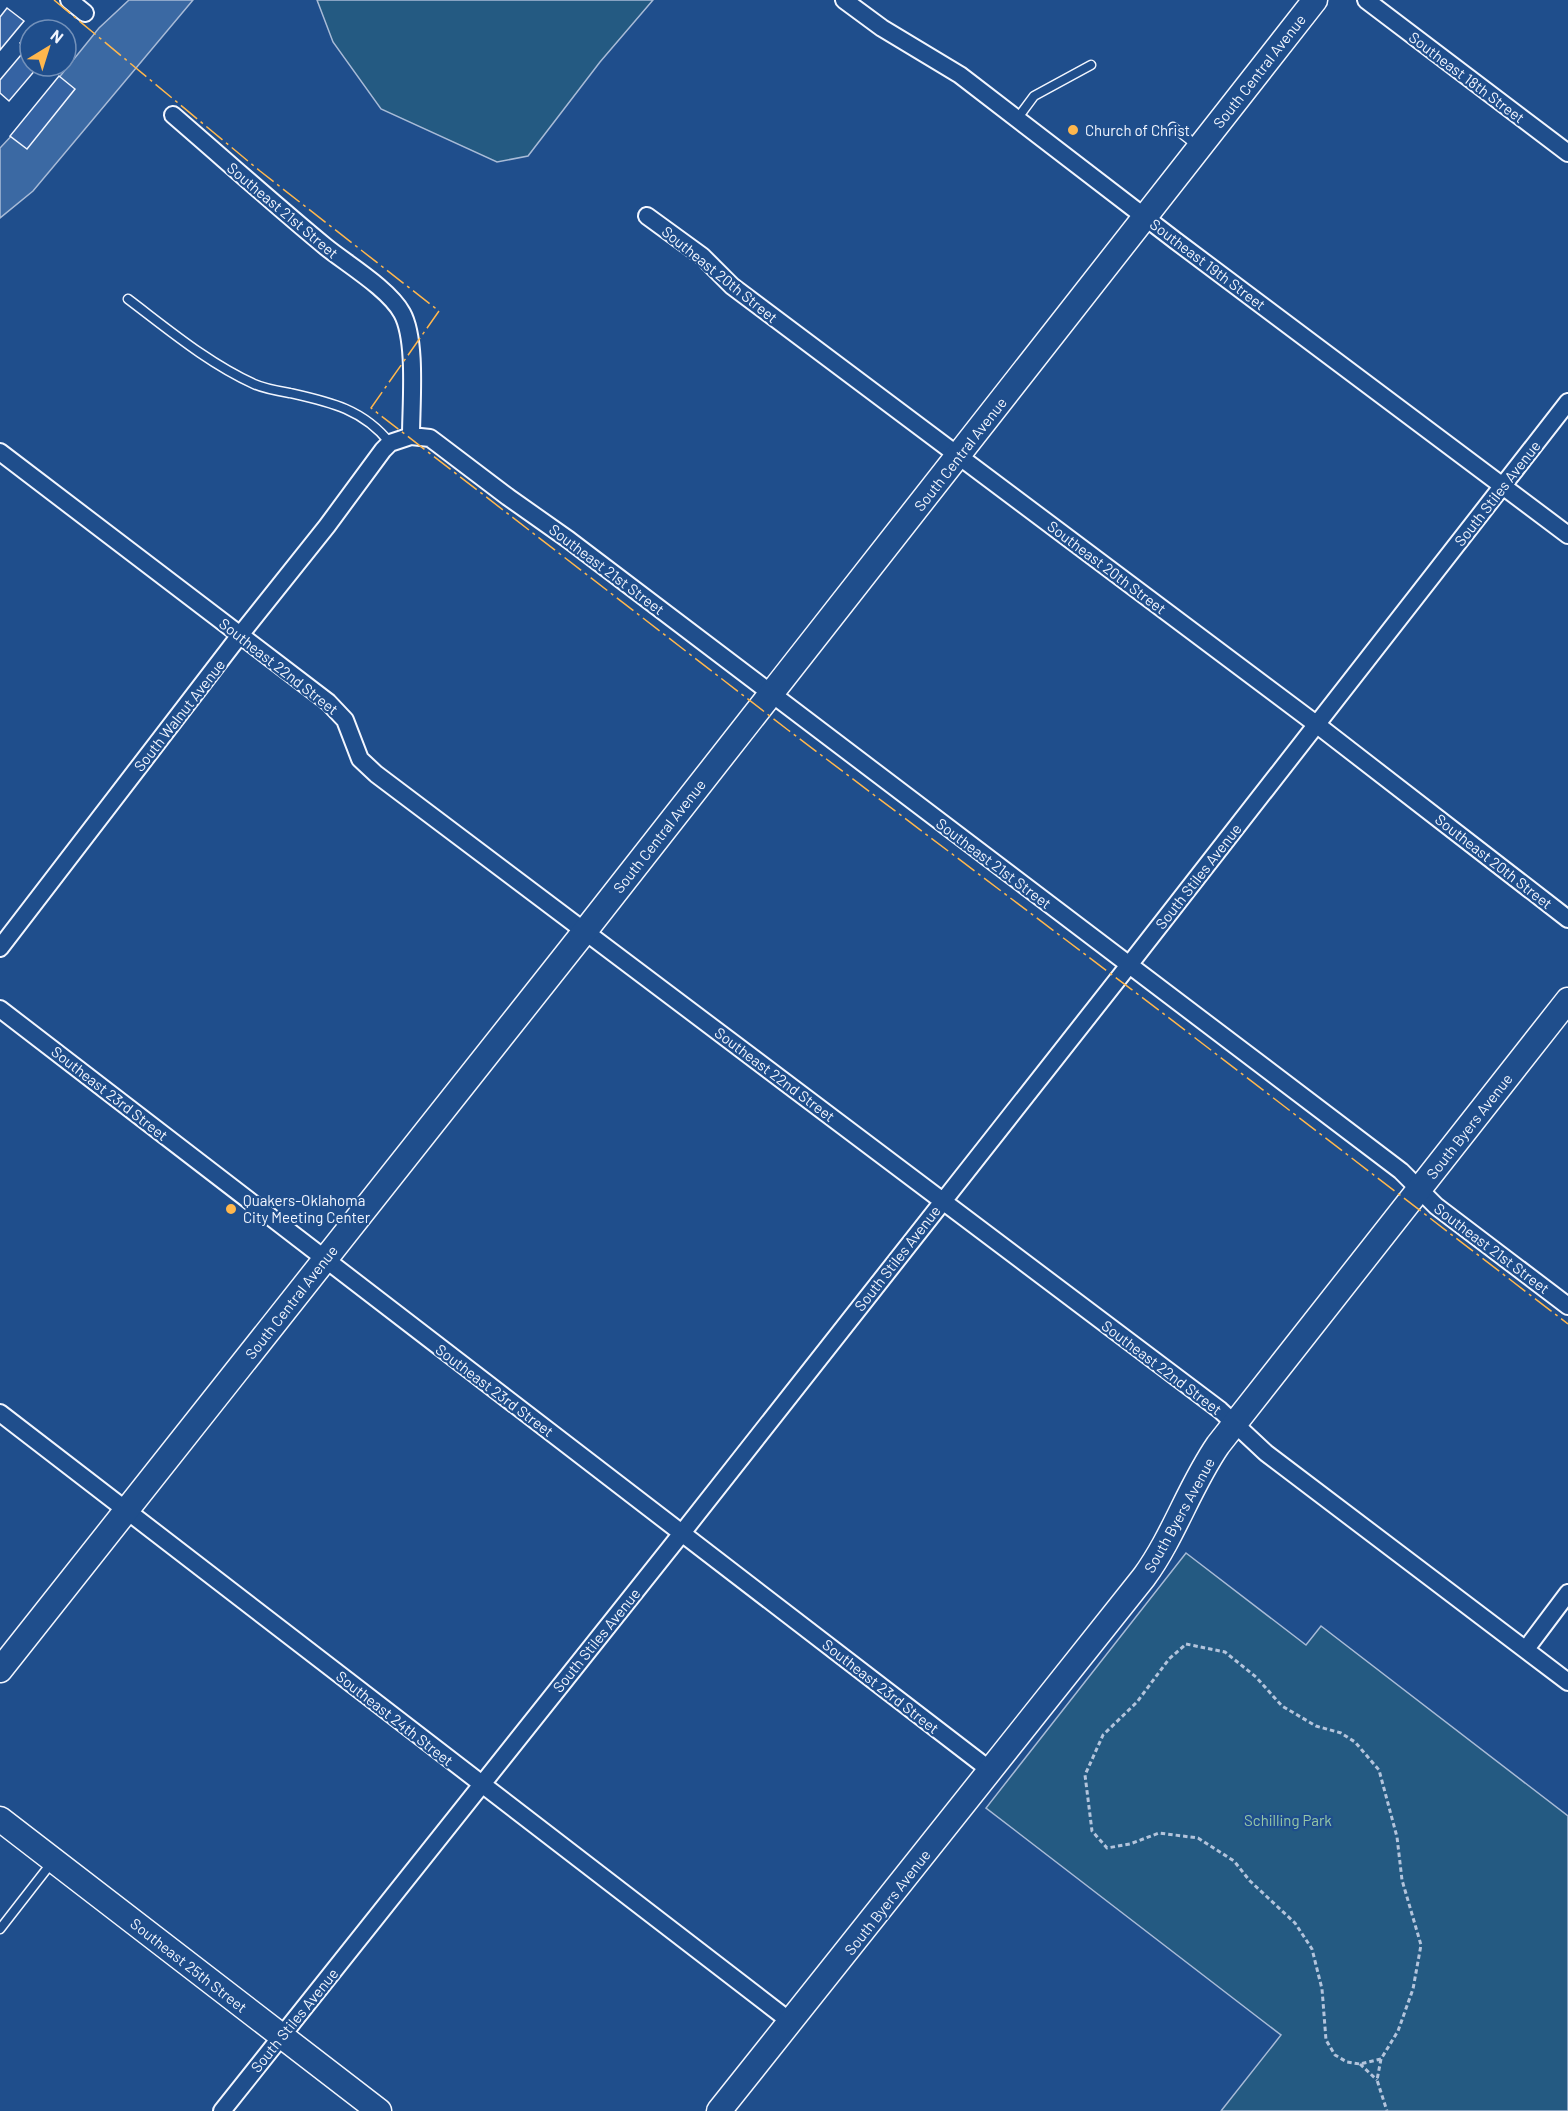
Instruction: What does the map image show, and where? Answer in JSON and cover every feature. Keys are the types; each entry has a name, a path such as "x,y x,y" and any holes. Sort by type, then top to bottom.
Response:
{"main road":[{"name":"South Central Avenue","path":"0,1670 585,931 1315,0"},
{"name":"South Byers Avenue","path":"719,2111 1152,1566 1203,1469 1235,1424 1568,1000"},
{"name":"Southeast 25th Street","path":"0,1819 379,2111"}],"street":[{"path":"69,0 85,13"},
{"name":"Southeast 19th Street","path":"844,0 882,28 960,75 1568,535"},
{"name":"Southeast 18th Street","path":"1366,0 1568,153"},
{"name":"Southeast 21st Street","path":"173,115 326,247 383,291 402,313 408,329 411,371 411,436 430,438 569,540 1401,1171 1436,1206 1568,1306"},
{"name":"Southeast 20th Street","path":"647,216 708,262 732,286 1316,724 1568,918"},
{"name":"South Stiles Avenue","path":"222,2111 682,1533 1568,402"},
{"path":"390,443 411,436"},
{"name":"South Walnut Avenue","path":"0,948 390,443"},
{"name":"Southeast 22nd Street","path":"0,452 338,710 349,726 357,754 366,765 1220,1410 1266,1453 1568,1682"},
{"name":"Southeast 23rd Street","path":"0,1009 990,1770"},
{"name":"Southeast 24th Street","path":"0,1413 791,2022"},
{"path":"1526,1649 1568,1593"}],"lane":[{"path":"1017,119 1034,96 1092,65"},
{"path":"1173,127 1200,148"},
{"path":"128,299 219,368 257,386 338,405 363,417 378,428 390,443"},
{"path":"0,1929 54,1861"}],"path":[{"path":"1381,2059 1360,2064 1347,2062 1335,2055 1326,2040 1322,1989 1312,1949 1295,1923 1250,1881 1234,1861 1198,1838 1159,1833 1130,1844 1107,1848 1092,1831 1085,1775 1103,1735 1137,1702 1169,1659 1186,1644 1225,1652 1256,1677 1282,1706 1316,1726 1341,1733 1354,1742 1379,1770 1397,1836 1402,1880 1421,1945 1413,1989 1398,2031 1381,2059 1377,2080 1387,2111"},
{"path":"1360,2064 1377,2080"}],"green space":[{"path":"317,0 653,0 600,62 528,156 497,162 381,109 333,42"},
{"name":"Schilling Park","path":"1186,1553 1306,1645 1321,1626 1568,1816 1568,2111 1221,2111 1281,2035 986,1808"}],"shaded area":[{"path":"129,0 193,0 33,191 0,218 0,148 59,78 78,78 78,54 99,28"}],"building":[{"path":"7,8 20,18 18,18 18,28 0,50 0,17"},
{"path":"18,59 18,78 29,78 9,101 0,93 0,80"},
{"path":"57,78 61,78 75,89 27,149 10,136"}],"power":[{"path":"54,0 260,171 439,311 371,408 788,730 1160,1011 1568,1324"}],"place":[{"name":"Church of Christ","path":"1073,130"},
{"name":"Quakers-Oklahoma City Meeting Center","path":"231,1209"}]}
